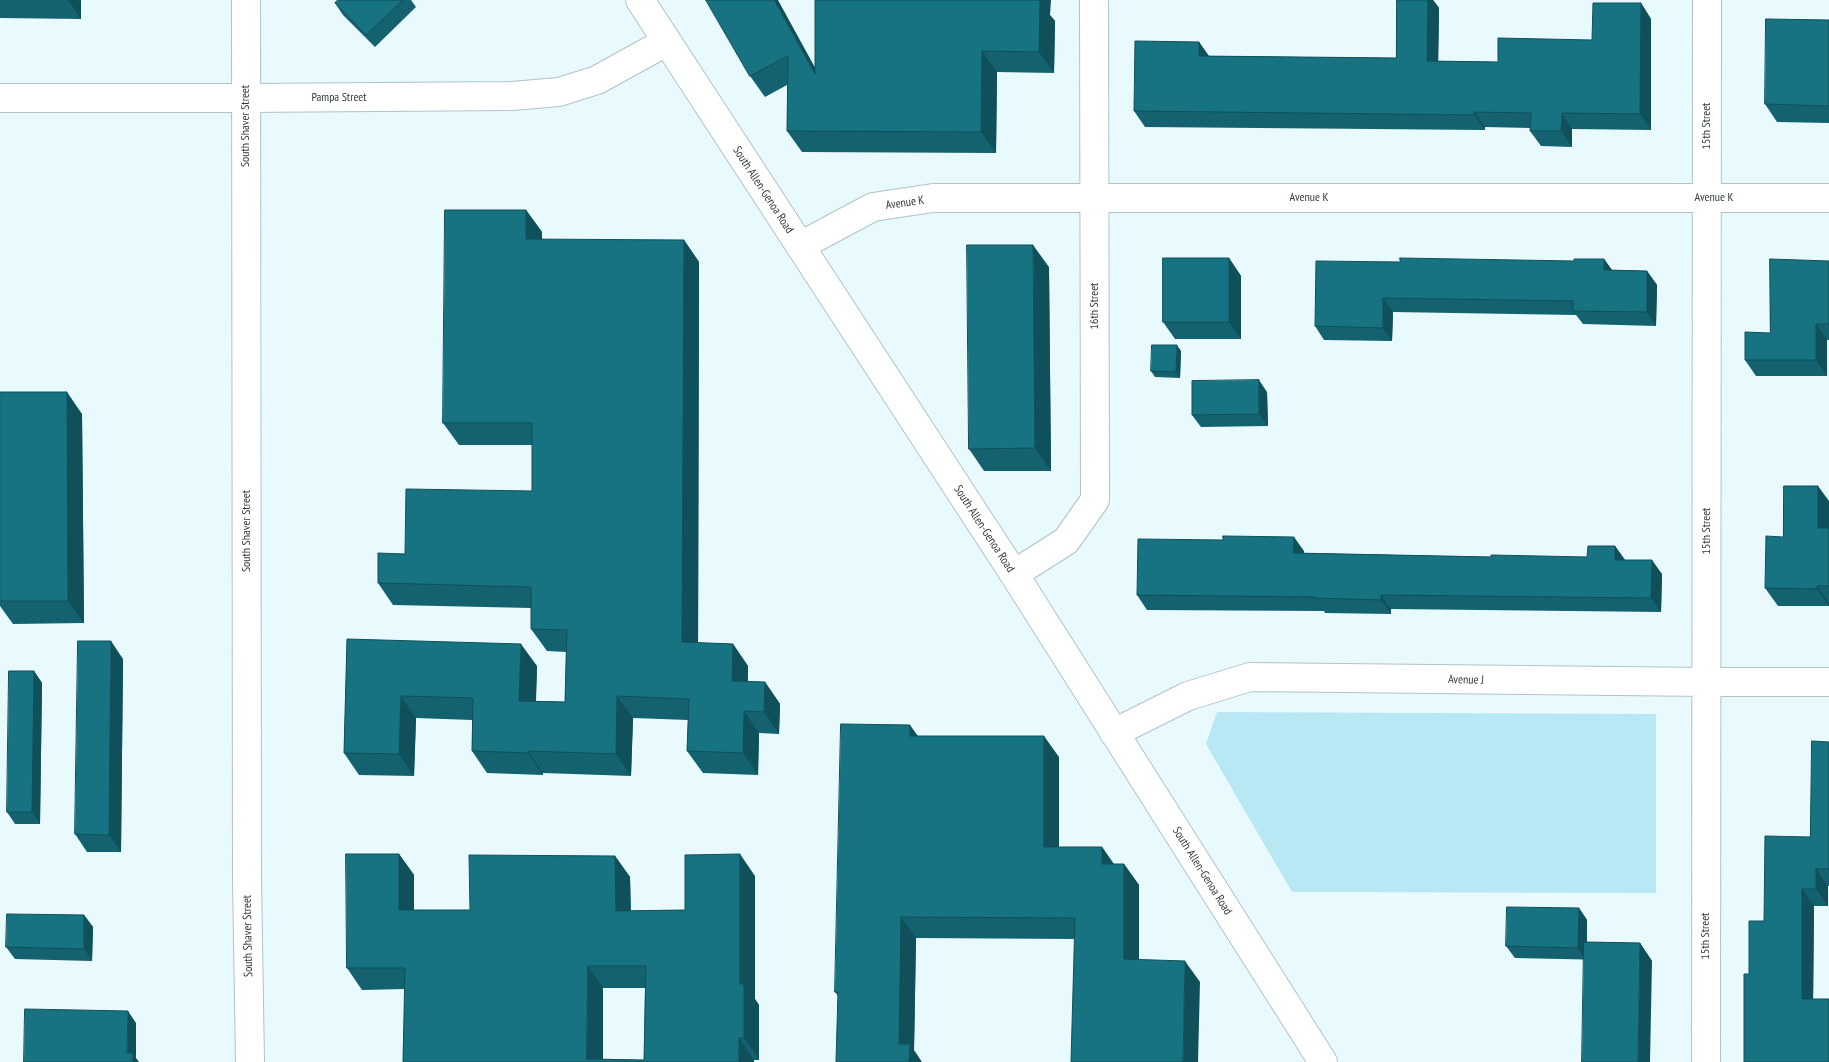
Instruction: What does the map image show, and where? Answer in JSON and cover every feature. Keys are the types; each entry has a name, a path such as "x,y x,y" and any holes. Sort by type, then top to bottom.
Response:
{"street":[{"name":"South Shaver Street","path":"246,0 250,1062"},
{"name":"South Allen-Genoa Road","path":"640,0 1014,574 1323,1062"},
{"name":"16th Street","path":"1014,574 1066,541 1095,500 1094,0"},
{"name":"15th Street","path":"1706,1062 1707,0"},
{"name":"Pampa Street","path":"0,98 503,96 559,92 597,80 666,42"},
{"name":"Avenue K","path":"800,246 872,207 933,198 1829,198"},
{"name":"Avenue J","path":"1114,733 1188,696 1250,677 1829,682"}],"shaded area":[{"path":"1217,712 1656,714 1656,893 1292,892 1206,744"}],"building":[{"path":"338,0 403,0 366,35 335,3"},
{"path":"706,0 774,0 815,74 815,0 1040,0 1039,52 982,51 981,132 787,131 788,56 750,76"},
{"path":"1397,0 1428,0 1427,61 1498,62 1498,38 1592,40 1593,3 1641,3 1640,114 1562,113 1561,131 1530,131 1531,113 1474,112 1474,115 1134,111 1135,41 1199,42 1199,56 1396,58"},
{"path":"1766,19 1829,20 1829,106 1765,104"},
{"path":"445,210 526,210 526,239 684,240 682,642 733,644 732,681 765,682 764,712 744,711 743,753 687,751 689,699 617,696 616,754 472,751 473,698 401,696 399,754 344,753 347,639 521,644 519,701 565,702 567,630 531,629 531,587 378,583 378,553 405,554 406,489 532,491 532,423 443,423"},
{"path":"967,245 1033,245 1035,448 969,449"},
{"path":"1163,258 1229,258 1229,322 1163,322"},
{"path":"1400,258 1574,261 1574,259 1604,259 1604,270 1647,271 1647,312 1573,311 1573,301 1383,298 1383,328 1315,326 1316,261 1400,262"},
{"path":"1770,259 1829,261 1829,324 1816,324 1816,360 1745,360 1745,332 1770,333"},
{"path":"1152,345 1177,345 1176,372 1151,371"},
{"path":"1259,380 1259,414 1192,415 1192,381"},
{"path":"0,392 67,392 68,601 0,601"},
{"path":"1784,486 1818,486 1818,528 1829,528 1829,586 1817,586 1817,589 1765,588 1766,536 1783,537"},
{"path":"1223,536 1294,537 1293,553 1587,557 1588,546 1615,546 1615,560 1652,560 1651,598 1381,595 1381,600 1315,597 1137,595 1138,539 1223,540"},
{"path":"78,641 111,641 109,835 75,834"},
{"path":"9,671 34,671 32,812 7,812"},
{"path":"841,724 910,725 910,736 1044,736 1044,847 1102,847 1102,864 1124,864 1124,959 1185,961 1183,1062 1071,1062 1075,918 901,917 899,1044 910,1044 909,1062 836,1062 838,992 835,992"},
{"path":"1812,741 1829,742 1829,869 1816,869 1816,889 1802,889 1802,999 1829,999 1829,1062 1744,1062 1744,974 1749,974 1749,921 1764,921 1765,836 1810,837"},
{"path":"346,854 399,854 399,910 470,910 469,855 615,856 616,911 685,910 685,855 740,854 740,984 744,984 744,1038 739,1038 739,1062 403,1062 405,968 347,968","holes":["588,966 646,966 644,1060 587,1059"]},
{"path":"1507,907 1579,908 1578,948 1506,946"},
{"path":"7,914 84,915 84,949 6,947"},
{"path":"1584,942 1640,943 1638,1062 1582,1062"},
{"path":"25,1009 128,1011 127,1053 133,1053 133,1062 24,1062"}]}
